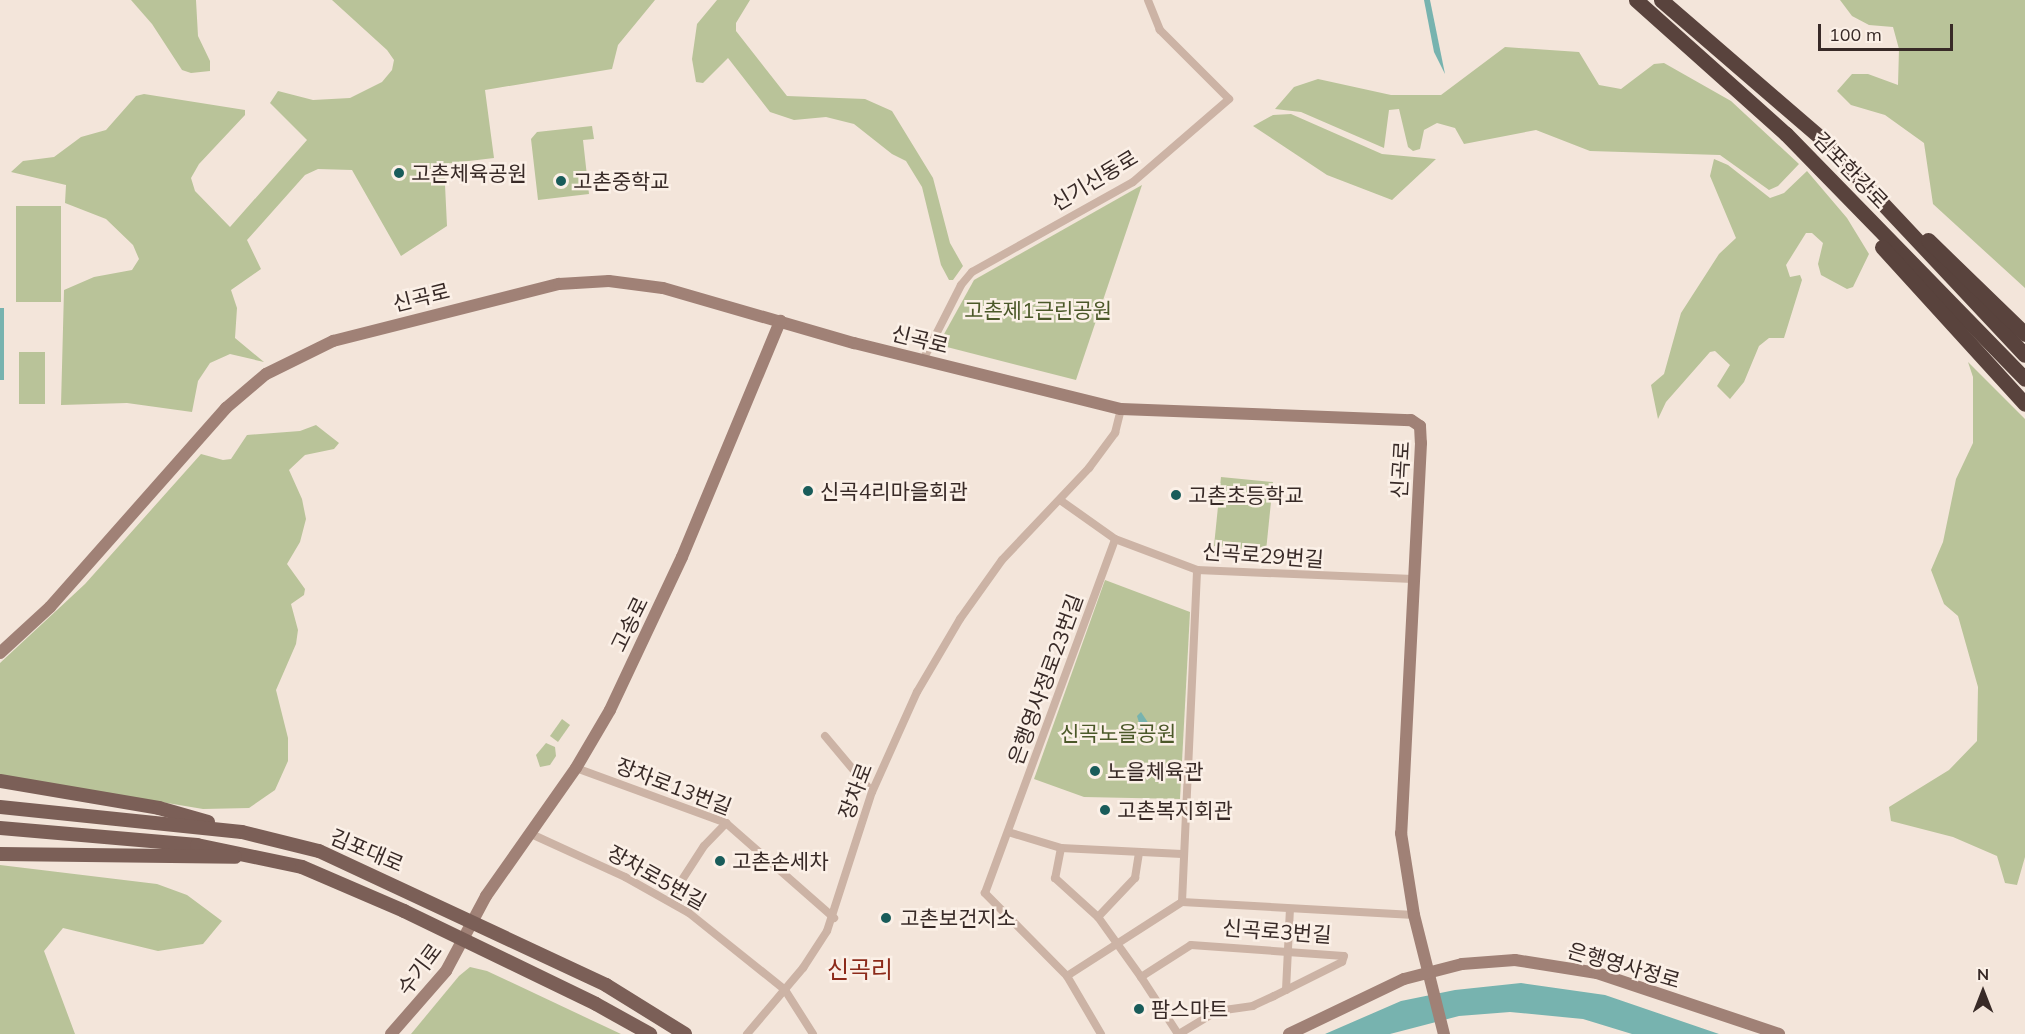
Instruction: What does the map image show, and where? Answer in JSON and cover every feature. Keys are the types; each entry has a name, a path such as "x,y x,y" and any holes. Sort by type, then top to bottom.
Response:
{"highway":[{"name":"김포한강로","path":"1636,0 1737,87 1828,175 2025,379"},
{"name":"김포한강로","path":"1661,0 1822,139 2025,355"},
{"path":"1828,175 1916,288 2025,404"},
{"path":"1893,213 1937,247 2025,334"}],"main road":[{"path":"0,781 159,808 242,832"},
{"name":"김포대로","path":"0,807 242,832 346,861 627,996 685,1034"},
{"name":"김포대로","path":"0,828 197,845 261,856 330,876 596,1004 650,1034"},
{"path":"0,854 261,856"}],"street":[{"name":"신기신동로","path":"923,360 952,300 972,272 1133,182 1229,99 1160,30 1148,0"},
{"name":"신곡로","path":"0,653 50,607 235,398 266,374 312,350 360,333 511,295 584,281 631,282 663,288 923,360 1121,409 1417,422 1421,443 1401,833 1414,915 1444,1033"},
{"name":"고송로","path":"471,922 529,833 576,768 610,710 666,593 780,321"},
{"path":"1060,500 1110,440 1121,409"},
{"name":"신곡로29번길","path":"1060,500 1115,539 1197,570 1413,579"},
{"name":"장차로","path":"747,1034 785,990 834,918 872,792 923,681 964,611 1002,560 1060,500"},
{"name":"은행영사정로23번길","path":"1101,1034 1067,976 985,893 1115,539"},
{"path":"1067,976 1182,902 1182,854 1197,570"},
{"path":"825,736 872,792"},
{"name":"장차로13번길","path":"576,768 726,823 834,918"},
{"path":"669,900 714,832 726,823"},
{"path":"1008,832 1061,848 1182,854"},
{"name":"장차로5번길","path":"529,833 669,900 785,990 813,1034"},
{"path":"1061,848 1055,878 1098,916 1178,1034"},
{"path":"1098,916 1135,878 1139,852"},
{"name":"신곡로3번길","path":"1182,902 1414,915"},
{"path":"1286,990 1290,909"},
{"name":"수기로","path":"391,1034 441,978 471,922"},
{"name":"신곡로3번길","path":"1141,977 1191,945 1338,952 1344,958 1253,1006 1217,1011 1178,1034"},
{"name":"은행영사정로","path":"1289,1034 1376,989 1484,961 1569,967 1779,1034"}],"green space":[{"path":"131,0 196,0 198,36 210,61 210,71 191,73 182,70 152,24"},
{"path":"332,0 655,0 618,45 612,69 485,90 494,158 444,164 447,226 401,256 352,170 318,169 305,175 247,240 261,269 231,290 237,308 235,338 264,362 230,354 210,363 198,381 192,412 127,403 61,405 64,290 94,277 132,270 139,259 133,245 106,219 65,203 66,185 11,172 23,161 54,157 81,137 106,130 136,96 144,94 245,110 245,115 199,164 191,178 195,191 230,227 307,140 270,103 278,91 313,100 350,98 382,82 392,70 394,60 387,50"},
{"path":"717,0 750,0 736,23 736,31 787,96 865,99 892,111 933,178 950,243 963,266 953,280 949,280 941,265 922,187 906,161 892,154 854,124 826,117 794,120 770,112 728,58 703,83 696,82 692,59 697,24"},
{"path":"1840,0 2025,0 2025,288 1933,204 1924,143 1885,115 1851,105 1837,91 1852,74 1868,74 1898,85 1899,49 1893,27 1869,25 1852,16"},
{"path":"1505,47 1579,52 1599,85 1621,89 1654,64 1664,63 1731,101 1799,164 1778,186 1769,190 1720,155 1590,151 1536,130 1464,144 1455,128 1437,123 1424,130 1420,149 1413,151 1408,147 1399,109 1389,110 1384,148 1301,112 1275,109 1294,87 1318,79 1391,95 1441,95"},
{"path":"1291,114 1382,154 1436,159 1392,200 1327,175 1253,126 1273,115"},
{"path":"592,126 594,139 583,140 589,194 538,200 531,139 537,132"},
{"path":"1714,159 1728,165 1770,198 1784,193 1807,171 1847,218 1869,254 1853,287 1847,289 1821,275 1818,264 1823,243 1812,233 1806,233 1786,265 1790,277 1800,275 1802,280 1784,338 1769,338 1759,346 1744,382 1730,399 1717,386 1730,365 1715,351 1710,352 1666,402 1658,419 1651,385 1664,374 1681,313 1719,254 1736,238 1710,176"},
{"name":"고촌제1근린공원","path":"1142,185 1076,380 943,346 943,336 974,280"},
{"path":"16,206 61,206 61,302 16,302"},
{"path":"19,352 45,352 45,404 19,404"},
{"path":"1968,362 2025,419 2025,857 2017,885 2005,883 1997,856 1953,837 1891,821 1889,807 1949,770 1977,741 1978,687 1958,616 1944,604 1931,570 1943,542 1956,479 1973,443 1973,377"},
{"path":"316,425 339,443 334,449 305,455 289,470 302,499 306,519 300,542 287,564 305,589 304,595 291,604 298,630 296,644 276,690 288,738 288,761 275,790 249,808 203,809 0,775 0,663 85,584 201,454 223,460 231,459 247,435 300,431"},
{"path":"1221,477 1273,482 1266,551 1214,546"},
{"name":"신곡노을공원","path":"1105,580 1190,612 1180,799 1084,797 1034,779"},
{"path":"562,719 570,725 558,742 550,736"},
{"path":"546,743 555,747 556,756 550,765 540,767 536,755"},
{"path":"0,865 157,884 187,895 222,921 203,944 158,951 63,928 44,951 75,1034 0,1034"},
{"path":"470,967 487,971 621,1034 411,1034 459,976"}],"water":[{"path":"1424,0 1430,0 1445,74 1434,52"},
{"path":"0,308 4,308 4,380 0,380"},
{"path":"1141,712 1151,727 1151,735 1143,735 1137,716"},
{"path":"1521,983 1605,995 1719,1034 1632,1034 1583,1019 1510,1012 1459,1016 1390,1034 1325,1034 1401,1001 1455,990"}],"place":[{"name":"고촌체육공원","path":"399,173"},
{"name":"고촌중학교","path":"561,181"},
{"name":"신곡4리마을회관","path":"808,491"},
{"name":"고촌초등학교","path":"1176,495"},
{"name":"노을체육관","path":"1095,771"},
{"name":"고촌복지회관","path":"1105,810"},
{"name":"고촌손세차","path":"720,861"},
{"name":"고촌보건지소","path":"886,918"},
{"name":"팜스마트","path":"1139,1009"}],"district":[{"name":"신곡리","path":"860,970"}]}
